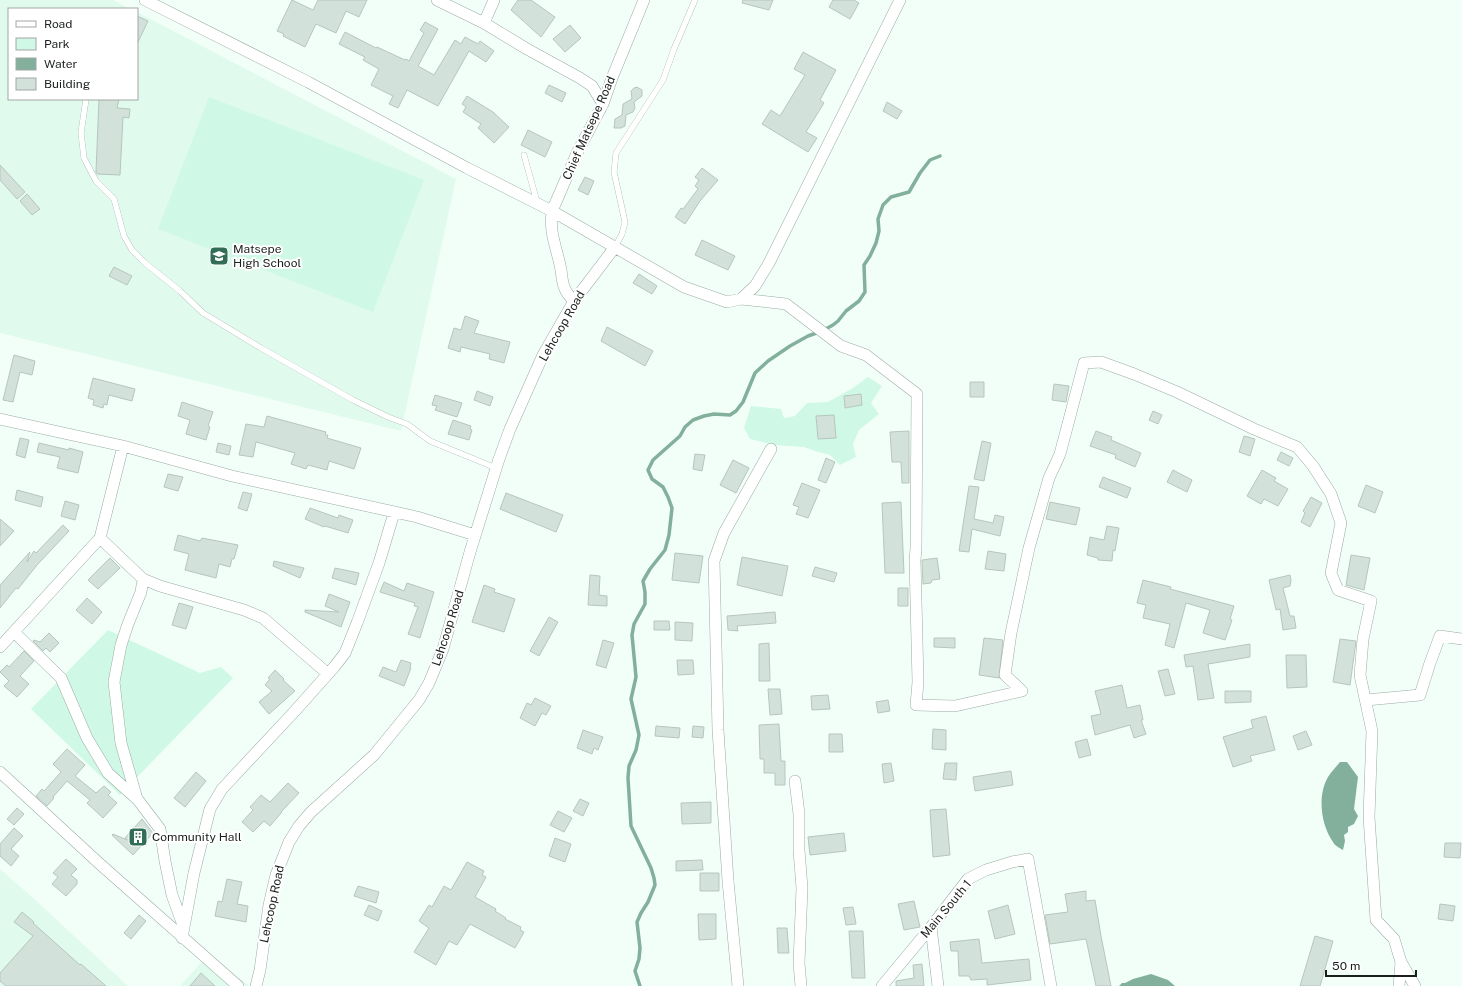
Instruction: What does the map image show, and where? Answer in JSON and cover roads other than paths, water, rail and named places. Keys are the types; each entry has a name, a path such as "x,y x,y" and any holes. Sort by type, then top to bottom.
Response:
{"street":[{"path":"145,0 308,82 467,168 552,211 684,287 727,302 741,299 786,304 841,346 866,355 917,394 915,560 918,682 916,705 955,706 1022,691 1005,675 1011,633 1029,548 1049,478 1060,454 1084,363 1101,362 1177,392 1254,429 1297,447 1313,466 1331,494 1341,523 1331,573 1338,590 1371,601 1363,639 1360,675 1372,731 1369,817 1376,920 1394,939 1401,962 1415,986"},
{"path":"437,0 484,23 526,49 580,78 592,86 603,104"},
{"path":"484,23 494,0"},
{"name":"Chief Matsepe Road","path":"552,211 578,151 603,104 644,0"},
{"path":"741,299 755,286 769,263 900,0"},
{"path":"552,211 550,221 552,236 564,287 574,301"},
{"name":"Lehcoop Road","path":"256,986 276,875 289,842 299,826 311,812 374,755 419,700 429,683 444,649 475,535 510,428 543,356 574,301 615,247"},
{"path":"0,421 123,446 232,476 417,517 475,535"},
{"path":"0,647 100,538 123,446"},
{"path":"738,986 728,881 718,730 714,561 724,533 771,449"},
{"path":"182,938 194,873 210,809 222,789 294,712 344,653 357,623 379,563 394,513"},
{"path":"100,538 143,578 160,586 244,610 263,618 327,674"},
{"path":"138,800 121,743 114,682 121,645 141,592 143,578"},
{"path":"14,632 61,678 87,738 108,773 138,800 160,829 172,895 184,926"},
{"path":"1366,700 1420,695 1440,636 1462,639"},
{"path":"0,772 182,938 238,986"},
{"path":"795,781 799,814 799,850 802,888 799,963 801,986"},
{"name":"Main South 1","path":"882,986 931,927 968,879 993,868 1028,859 1052,986"},
{"path":"931,927 938,986"},
{"path":"1399,986 1401,962"}],"lane":[{"path":"615,247 622,234 625,222 614,172 616,153 663,80 674,49 695,0"},
{"path":"86,100 81,133 84,158 96,181 114,199 124,236 132,250 145,263 180,291 203,313 261,348 353,400 388,417 407,424 430,441 496,468"},
{"path":"524,155 538,204"}],"water":[{"path":"1340,762 1347,762 1358,777 1354,809 1358,816 1354,824 1348,827 1348,832 1344,835 1345,841 1343,850 1335,845 1329,835 1323,819 1322,810 1322,793 1325,785 1329,775"},
{"path":"1151,974 1168,980 1175,986 1119,986 1122,983"}],"waterway":[{"path":"640,986 635,971 639,959 640,948 637,922 655,885 651,868 631,826 628,778 629,766 636,750 639,735 631,699 636,677 632,635 634,624 645,604 643,581 650,569 665,550 669,535 672,508 663,487 652,479 648,470 653,460 680,436 685,427 693,420 714,414 730,415 736,411 743,402 755,373 768,361 808,336 833,325 846,311 859,301 865,292 864,265 876,243 879,231 878,219 883,205 891,197 909,192 920,173 930,160 940,156"}],"place":[{"name":"Matsepe High School","path":"219,256"},
{"name":"Community Hall","path":"138,837"}]}
